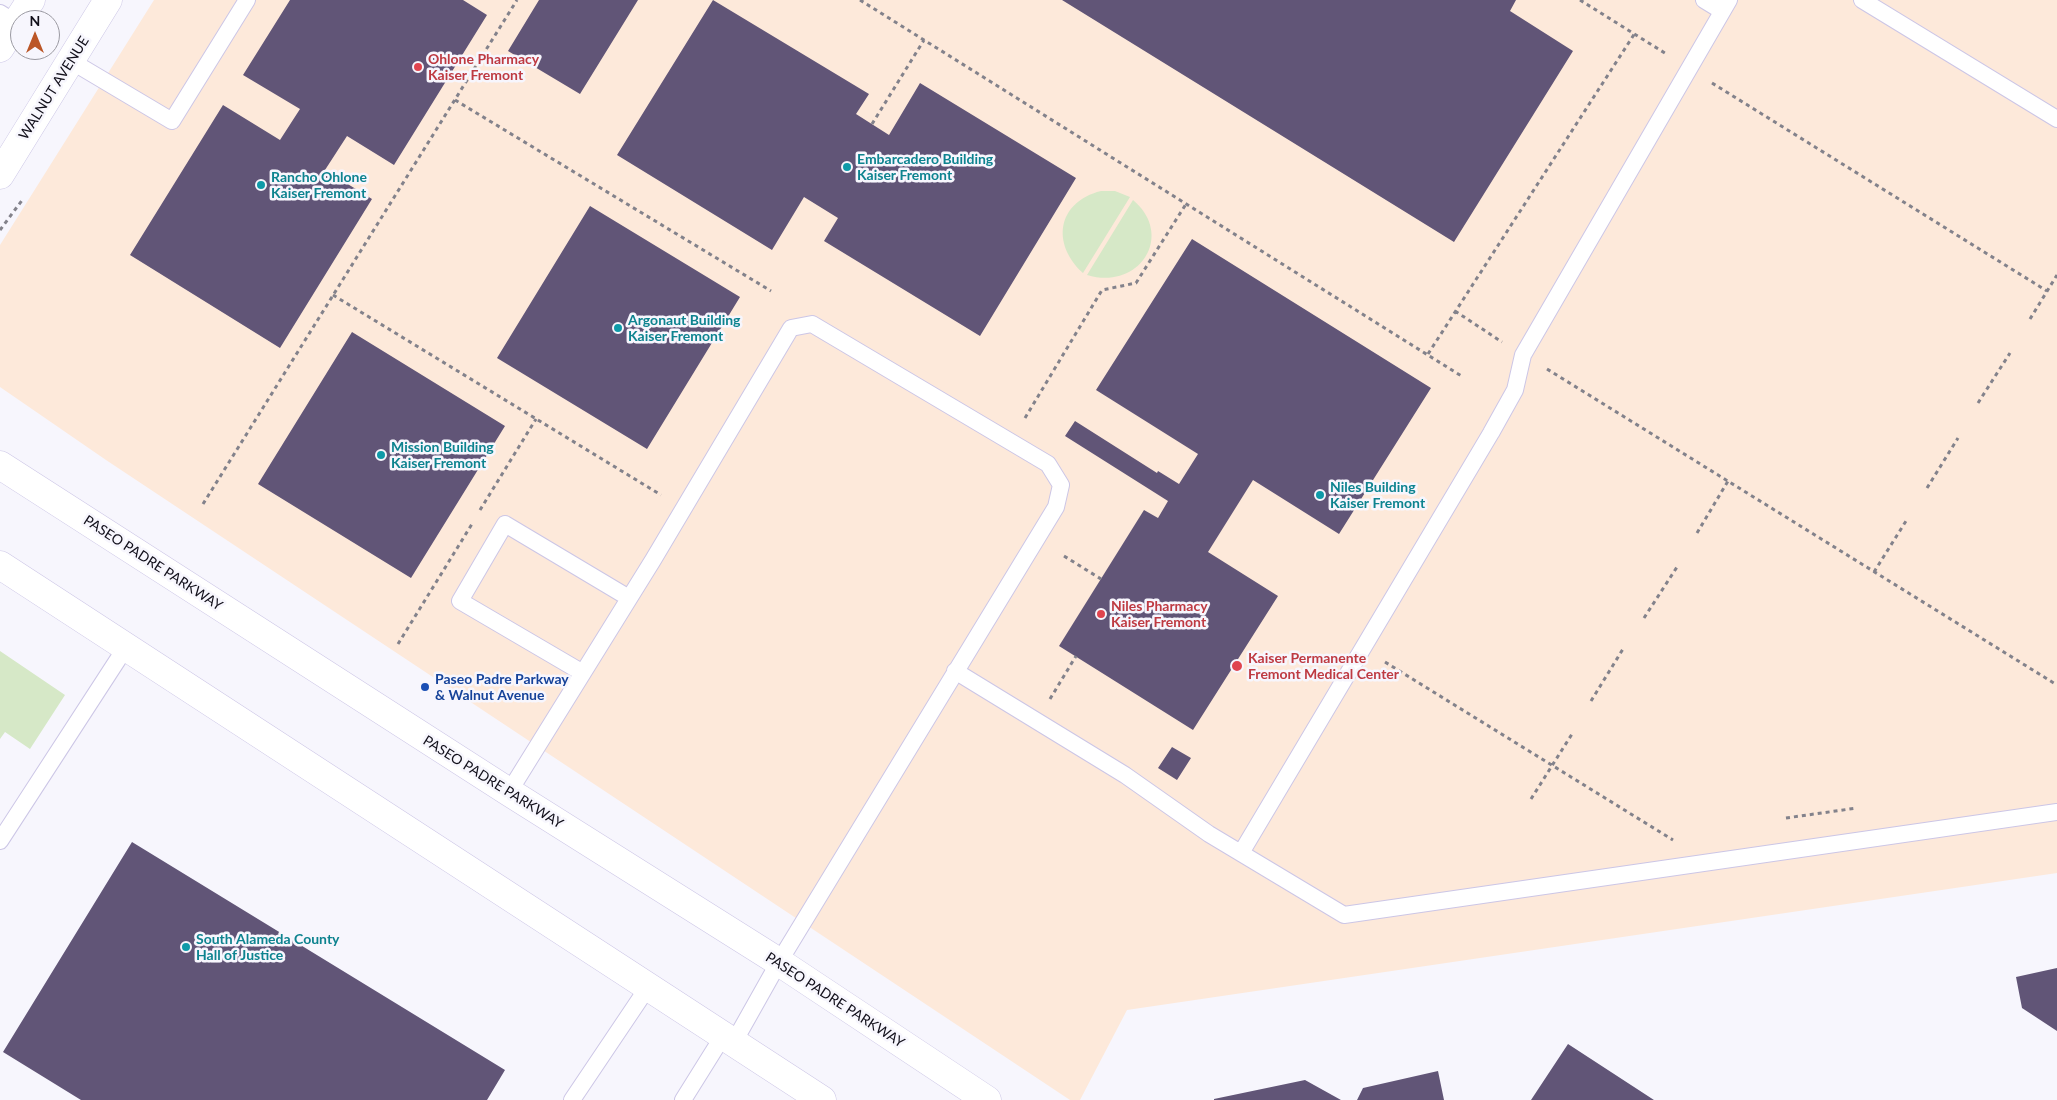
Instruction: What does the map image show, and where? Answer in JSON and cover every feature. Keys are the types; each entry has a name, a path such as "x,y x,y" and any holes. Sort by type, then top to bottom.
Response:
{"main road":[{"path":"0,48 8,18 31,0"},
{"name":"WALNUT AVENUE","path":"0,175 108,0"},
{"name":"PASEO PADRE PARKWAY","path":"0,465 509,792 779,962 987,1100"},
{"path":"0,565 822,1100"}],"lane":[{"path":"71,61 172,121 248,0"},
{"path":"1241,853 1491,433 1515,390 1523,355 1726,5 1704,0"},
{"path":"1862,0 2057,119"},
{"path":"509,792 629,598 791,328 812,324 1048,464 1061,485 1056,507 874,809 729,1039 683,1100"},
{"path":"583,673 460,601 504,524 629,598"},
{"path":"0,841 126,647"},
{"path":"955,672 1124,775 1209,834 1344,915 2057,812"},
{"path":"572,1100 648,986"}],"path":[{"path":"203,504 517,0"},
{"path":"860,0 1463,377"},
{"path":"1580,0 1670,56"},
{"path":"1428,354 1635,33"},
{"path":"872,124 924,40"},
{"path":"1705,78 2047,291"},
{"path":"455,100 771,291"},
{"path":"1025,418 1102,290 1136,283 1186,204"},
{"path":"2030,319 2057,275"},
{"path":"334,295 662,495"},
{"path":"1455,312 1503,342"},
{"path":"1978,403 2010,353"},
{"path":"1544,367 2057,685"},
{"path":"398,644 536,419"},
{"path":"1927,488 1958,438"},
{"path":"1697,533 1728,481"},
{"path":"1874,572 1906,521"},
{"path":"1064,556 1101,579"},
{"path":"1644,618 1677,567"},
{"path":"1591,701 1624,649"},
{"path":"1049,699 1076,656"},
{"path":"1378,658 1672,840 1681,838"},
{"path":"1531,799 1572,734"},
{"path":"1786,818 1857,808"}],"shaded area":[{"name":"Kaiser Permanente Fremont Medical Center","path":"154,0 2057,0 2057,873 1127,1010 1080,1100 1070,1100 106,460 0,387 0,245"}],"green space":[{"path":"1101,191 1115,191 1130,197 1083,273 1073,262 1066,250 1063,237 1064,225 1068,214 1075,204 1086,196"},
{"path":"1133,200 1145,214 1151,229 1151,243 1146,257 1136,268 1122,275 1106,278 1087,275"},
{"path":"0,651 65,695 30,749 5,732 0,739"}],"building":[{"name":"Rancho Ohlone Kaiser Fremont","path":"290,0 463,0 487,15 394,165 347,136 325,170 372,199 280,348 130,255 223,105 280,140 300,109 243,75"},
{"path":"539,0 638,0 580,94 508,51"},
{"name":"Embarcadero Building Kaiser Fremont","path":"713,0 869,94 856,114 889,135 920,83 1076,178 980,336 824,241 838,218 804,197 772,250 617,155"},
{"path":"1062,0 1516,0 1510,11 1573,51 1454,242"},
{"name":"Argonaut Building Kaiser Fremont","path":"590,206 740,297 647,449 497,358"},
{"name":"Niles Building Kaiser Fremont","path":"1192,239 1431,388 1339,534 1253,480 1208,552 1278,596 1193,730 1059,646 1144,510 1158,518 1168,501 1065,436 1075,421 1157,473 1158,471 1179,484 1198,454 1096,390"},
{"name":"Mission Building Kaiser Fremont","path":"352,332 505,426 411,578 258,484"},
{"path":"1172,747 1191,758 1177,780 1158,768"},
{"name":"South Alameda County Hall of Justice","path":"132,842 505,1070 487,1100 81,1100 3,1052"},
{"path":"2057,968 2057,1031 2022,1008 2016,977"},
{"path":"1568,1044 1654,1100 1531,1100"},
{"path":"1438,1071 1444,1100 1357,1100 1363,1088"},
{"path":"1305,1080 1341,1100 1214,1100 1214,1099"}],"place":[{"name":"Ohlone Pharmacy Kaiser Fremont","path":"418,67"},
{"name":"Embarcadero Building Kaiser Fremont","path":"847,167"},
{"name":"Rancho Ohlone Kaiser Fremont","path":"261,185"},
{"name":"Argonaut Building Kaiser Fremont","path":"618,328"},
{"name":"Mission Building Kaiser Fremont","path":"381,455"},
{"name":"Niles Building Kaiser Fremont","path":"1320,495"},
{"name":"Niles Pharmacy Kaiser Fremont","path":"1101,614"},
{"name":"Kaiser Permanente Fremont Medical Center","path":"1237,666"},
{"name":"Paseo Padre Parkway & Walnut Avenue","path":"425,687"},
{"name":"South Alameda County Hall of Justice","path":"186,947"}]}
